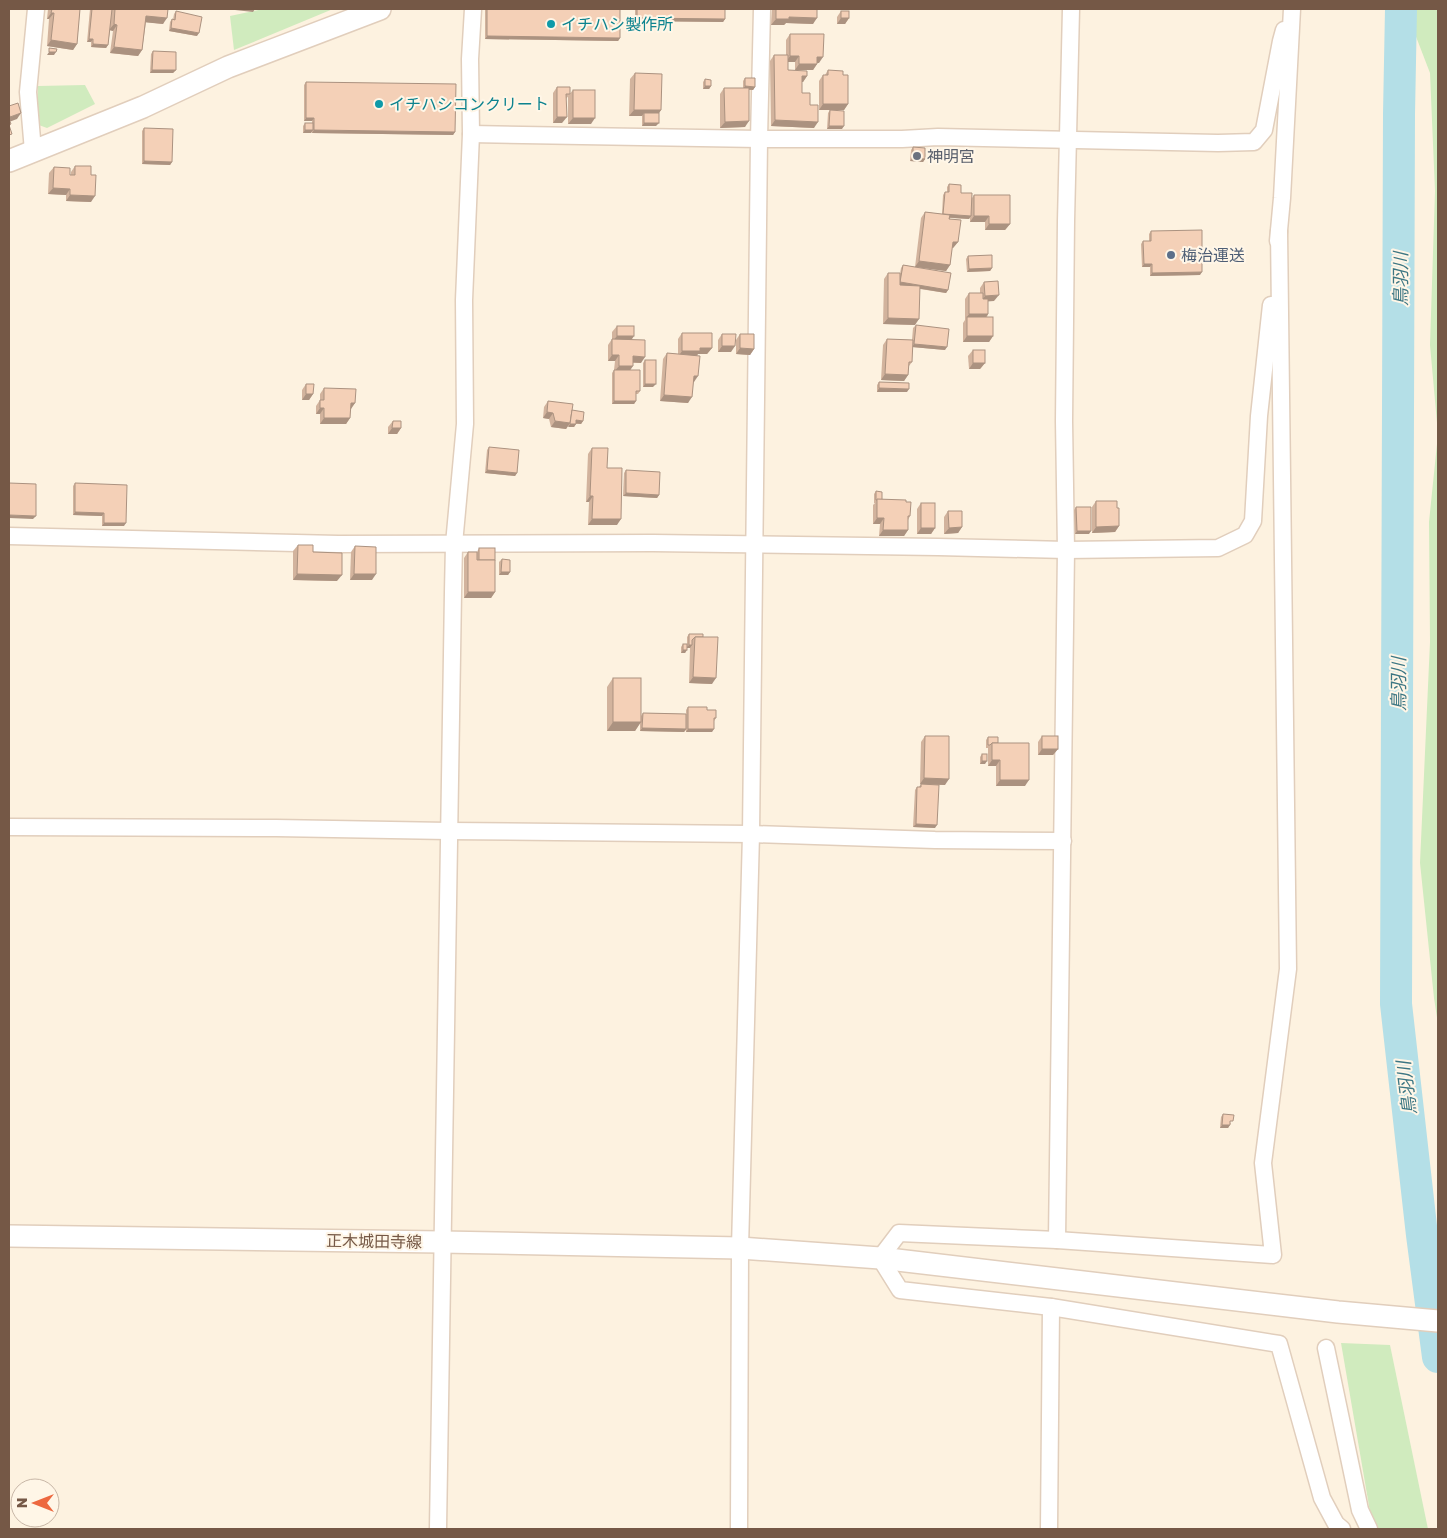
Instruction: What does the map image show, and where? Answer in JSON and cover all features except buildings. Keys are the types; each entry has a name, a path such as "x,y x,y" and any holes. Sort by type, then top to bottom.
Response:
{"street":[{"path":"33,151 28,92 36,9"},
{"path":"9,161 143,107 228,67 380,9"},
{"path":"438,1529 454,544 465,424 464,300 471,134 470,59 472,9"},
{"path":"739,1529 740,1248 751,834 762,9"},
{"path":"1057,1240 1066,550 1064,411 1067,139 1071,9"},
{"path":"471,134 759,139 902,139 938,137 1218,143 1254,142 1264,130 1281,41 1292,9"},
{"path":"9,536 338,544 653,543 1066,550 1218,548 1245,535 1253,521 1259,416 1282,198 1292,9"},
{"path":"1279,231 1288,969 1263,1163 1273,1255 1057,1240 899,1233 880,1258 900,1290 1051,1307 1279,1344 1322,1498 1336,1524 1342,1529"},
{"path":"9,827 751,834 935,840 1063,841"},
{"name":"正木城田寺線","path":"9,1236 740,1248 880,1258 1338,1312 1438,1321"},
{"path":"1050,1529 1051,1307"},
{"path":"1326,1348 1360,1510 1369,1529"}],"green space":[{"path":"263,9 333,9 234,50 230,16"},
{"path":"1413,9 1438,9 1438,434 1430,345 1435,191 1430,73 1415,34"},
{"path":"85,85 95,104 47,128 36,124 38,86"},
{"path":"1438,434 1438,1024 1420,863 1430,642 1429,522"},
{"path":"1341,1343 1390,1345 1428,1529 1373,1529"}],"waterway":[{"name":"鳥羽川","path":"1401,9 1396,1004 1438,1357"}],"place":[{"name":"イチハシ製作所","path":"551,24"},
{"name":"イチハシコンクリート","path":"379,104"},
{"name":"神明宮","path":"917,156"},
{"name":"梅治運送","path":"1171,255"}]}
